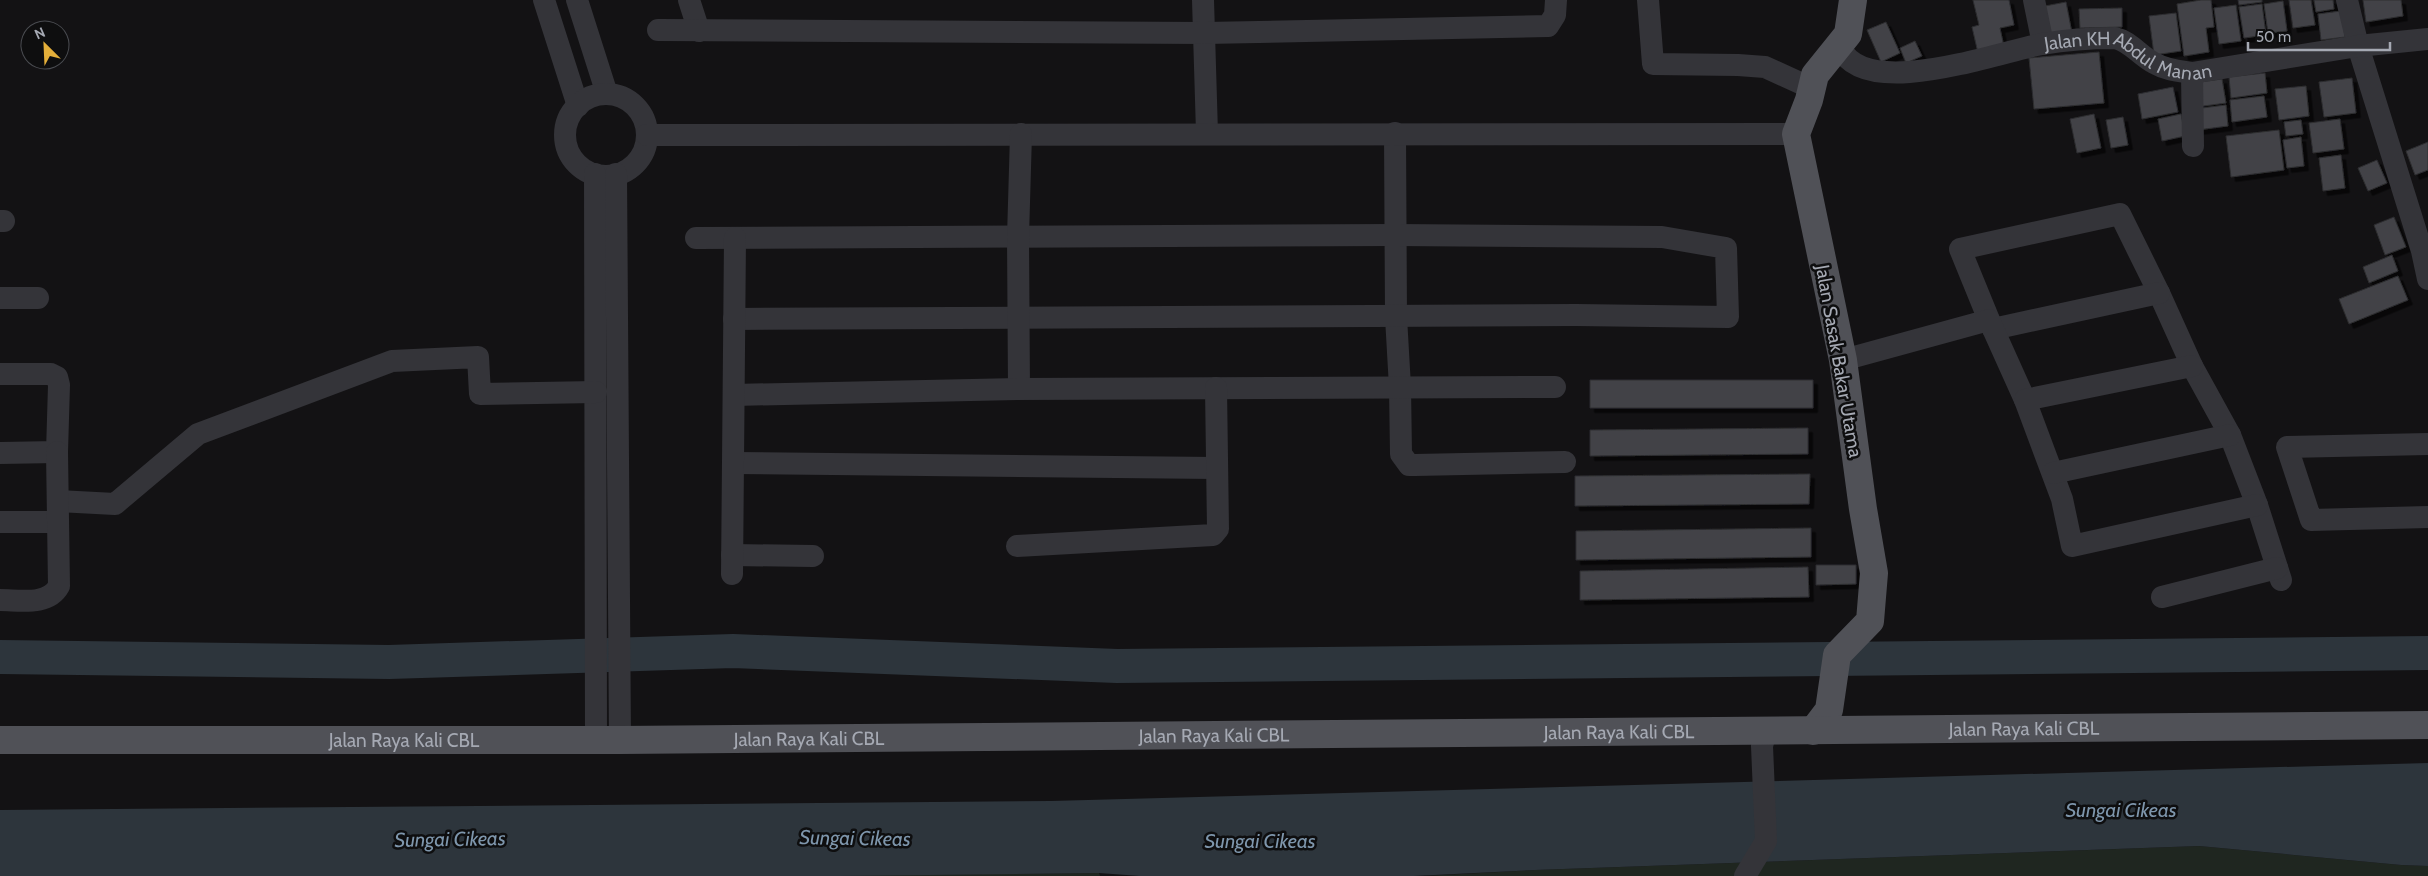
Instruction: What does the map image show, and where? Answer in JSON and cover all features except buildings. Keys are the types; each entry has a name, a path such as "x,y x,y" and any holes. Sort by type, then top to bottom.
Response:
{"main road":[{"name":"Jalan Sasak Bakar Utama","path":"1813,731 1829,710 1837,656 1870,622 1874,573 1863,509 1843,360 1796,134 1814,75 1834,54 1848,34 1853,0"},
{"name":"Jalan Raya Kali CBL","path":"0,740 1764,739 1813,731 2428,725"}],"street":[{"path":"544,0 578,106"},
{"path":"577,0 607,94"},
{"path":"689,0 699,30"},
{"path":"1203,0 1207,133"},
{"path":"658,30 1205,33 1548,26 1555,15 1556,0"},
{"path":"1648,0 1653,64 1765,67 1811,88"},
{"path":"2034,0 2043,44"},
{"path":"2347,0 2358,46 2422,251 2428,279"},
{"name":"Jalan KH Abdul Manan","path":"1834,54 1859,66 1892,73 1930,70 2043,44 2114,38 2122,39 2152,62 2165,68 2192,73 2358,46 2428,39"},
{"path":"2192,73 2193,146"},
{"path":"607,94 617,95 636,106 644,119 647,135 646,145 635,164 606,174 577,163 567,145 567,124 578,106 596,95 607,94"},
{"path":"647,135 1207,133 1796,134"},
{"path":"1395,133 1396,317 1401,454 1409,465 1565,462"},
{"path":"1018,389 1018,237 1021,134"},
{"path":"606,174 596,392 597,670 608,740"},
{"path":"606,174 621,627 621,670 608,740"},
{"path":"2162,597 2279,574 2257,505 2230,435 2192,366 2120,214 1960,249 1991,325 2025,400 2053,473 2062,500 2072,546 2257,505"},
{"path":"696,238 1396,235 1662,237 1726,248 1728,317 1576,315 734,319"},
{"path":"735,238 732,565 813,556"},
{"path":"1843,360 1991,325 2159,293"},
{"path":"0,298 38,298"},
{"path":"0,522 115,504 198,434 392,361 478,357 480,394 596,392"},
{"path":"2025,400 2192,366"},
{"path":"0,374 51,374 57,377 59,385 57,452 59,586 54,594 44,599 0,600"},
{"path":"734,395 1018,389 1555,386"},
{"path":"1016,546 1210,536 1218,531 1216,388"},
{"path":"2053,473 2230,435"},
{"path":"2428,444 2287,447 2311,520 2428,518"},
{"path":"0,453 57,452"},
{"path":"733,463 1216,468"},
{"path":"597,572 620,572"},
{"path":"1745,876 1766,842 1764,739"}],"shaded area":[{"path":"2199,846 2428,866 2428,876 1424,876 1535,870"},
{"path":"1099,873 1100,876 726,876"}],"water":[{"name":"Sungai Cikeas","path":"2428,763 2428,866 2199,846 1414,876 1140,876 1099,873 841,876 0,876 0,810 1051,801"}],"waterway":[{"path":"0,657 389,662 733,651 1117,666 2428,653"}]}
